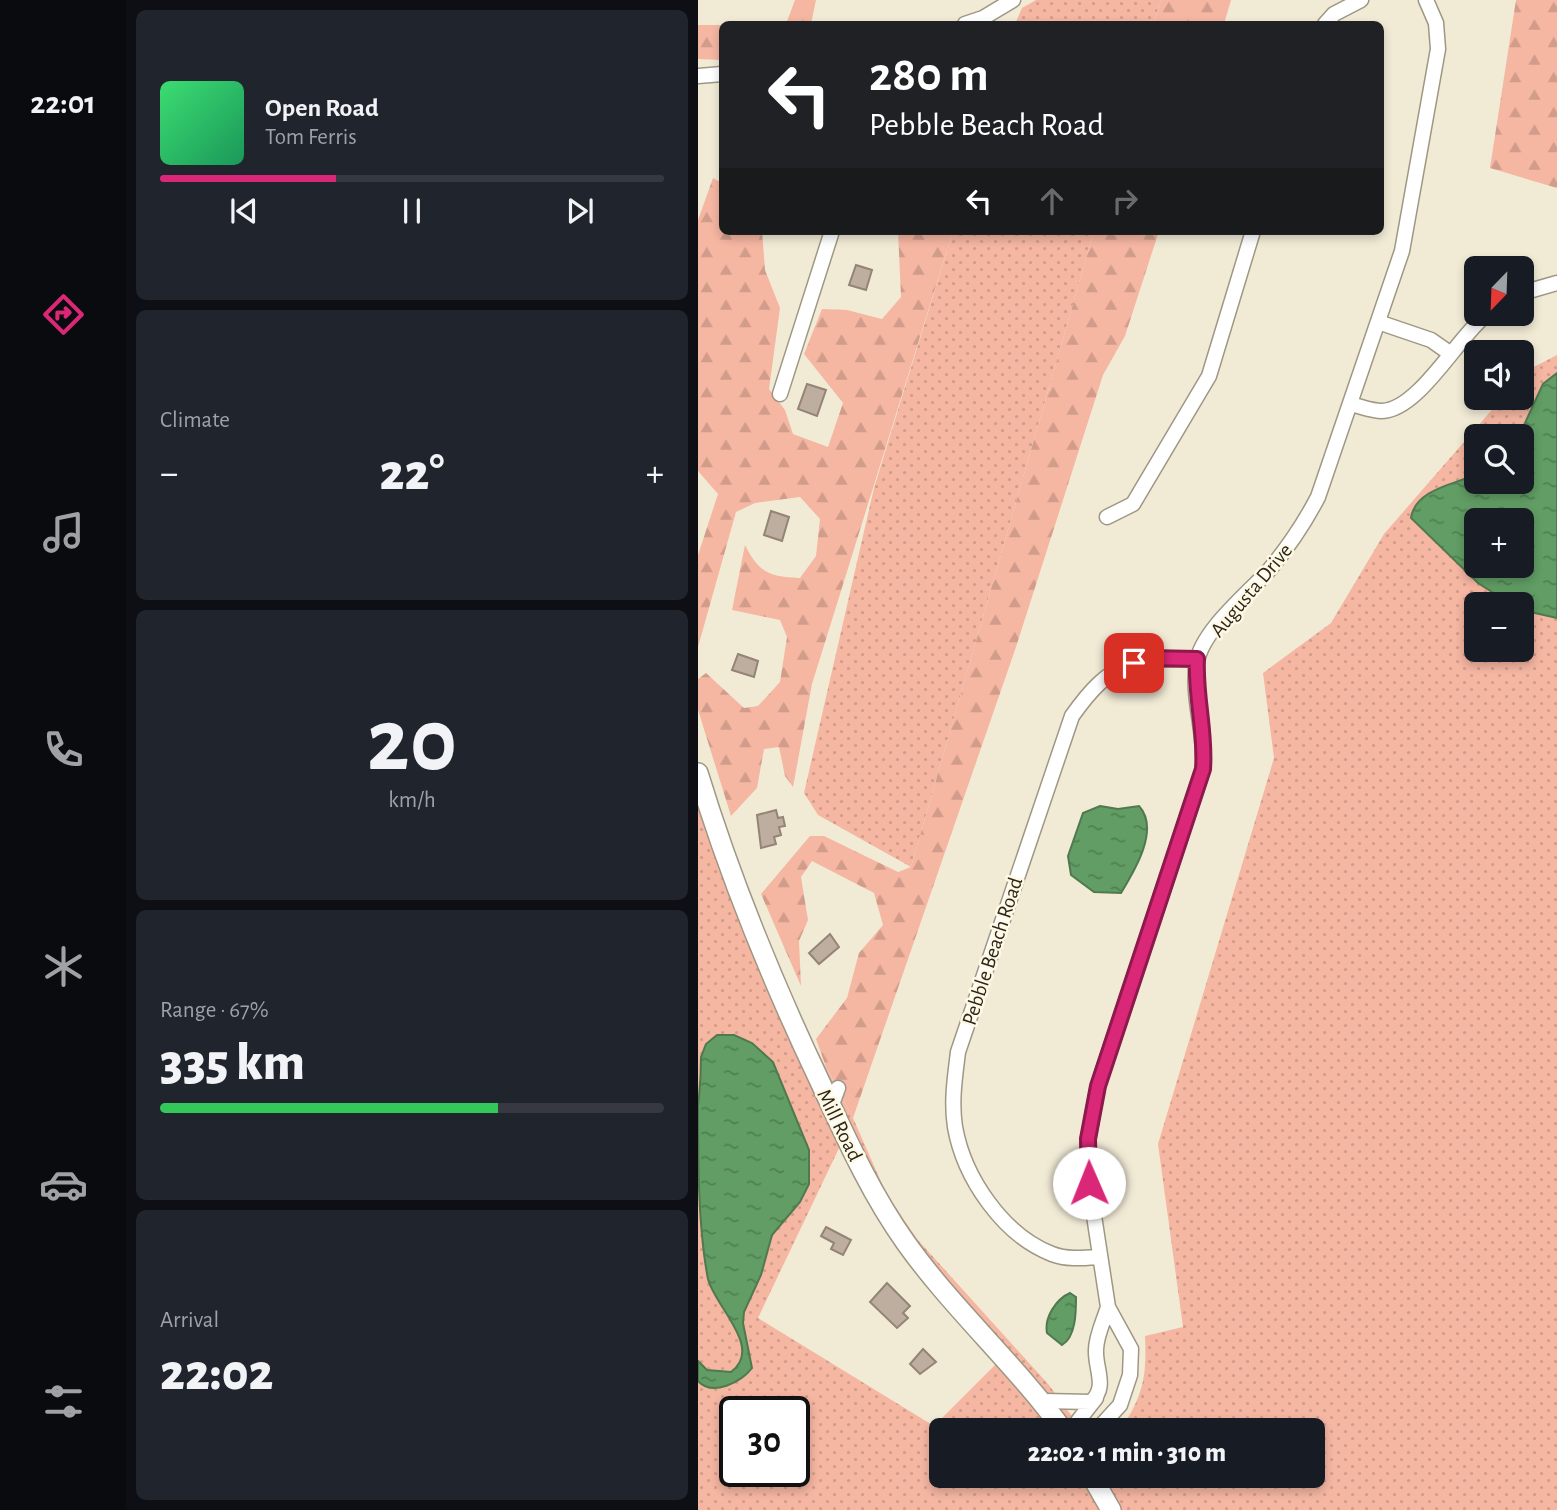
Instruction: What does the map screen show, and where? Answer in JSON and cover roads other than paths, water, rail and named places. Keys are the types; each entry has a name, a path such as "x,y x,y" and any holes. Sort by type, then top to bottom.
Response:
{"main road":[{"name":"Mill Road","path":"698,773 722,853 775,987 835,1097 878,1202 908,1245 1055,1418"},
{"path":"1098,1488 1111,1510"}],"street":[{"path":"974,21 1013,0"},
{"path":"1328,21 1361,0"},
{"name":"Augusta Drive","path":"1108,1418 1120,1405 1130,1374 1131,1349 1108,1307 1089,1183 1088,1139 1098,1086 1203,769 1205,746 1195,686 1197,659 1220,620 1299,534 1318,497 1402,251 1438,49 1436,23 1426,0"},
{"path":"698,76 719,74"},
{"path":"780,394 831,235"},
{"path":"1107,517 1133,504 1209,376 1252,235"},
{"path":"1534,290 1557,283"},
{"path":"1378,322 1431,340 1450,354"},
{"path":"1350,404 1383,411 1400,405 1417,391 1476,326"},
{"name":"Pebble Beach Road","path":"1100,1257 1080,1259 1053,1255 1026,1239 991,1207 969,1169 956,1127 953,1089 958,1052 1072,716 1094,686 1119,668 1149,658 1197,659"},
{"name":"Augusta Drive","path":"1097,1397 1101,1382 1096,1349 1108,1307"},
{"path":"1043,1401 1091,1402 1097,1397"},
{"path":"1083,1418 1097,1397"}],"water":[{"path":"1557,373 1557,618 1534,612 1534,592 1492,592 1473,578 1534,578 1534,508 1464,508 1464,569 1411,518 1414,508 1428,494 1464,479 1464,494 1534,494 1534,424 1525,424 1531,410 1534,410 1534,404 1543,384"},
{"path":"1100,806 1118,809 1139,806 1145,815 1147,826 1143,850 1121,893 1094,892 1071,875 1068,856 1083,813"},
{"path":"717,1035 734,1035 752,1043 773,1062 809,1150 809,1184 800,1202 772,1235 761,1275 744,1312 743,1323 752,1368 726,1386 711,1388 698,1381 698,1361 707,1370 731,1372 740,1362 742,1351 740,1339 708,1279 700,1216 698,1106 701,1057 706,1044"},
{"path":"1070,1293 1076,1297 1074,1324 1070,1336 1062,1345 1047,1333 1047,1321 1056,1304"}]}
